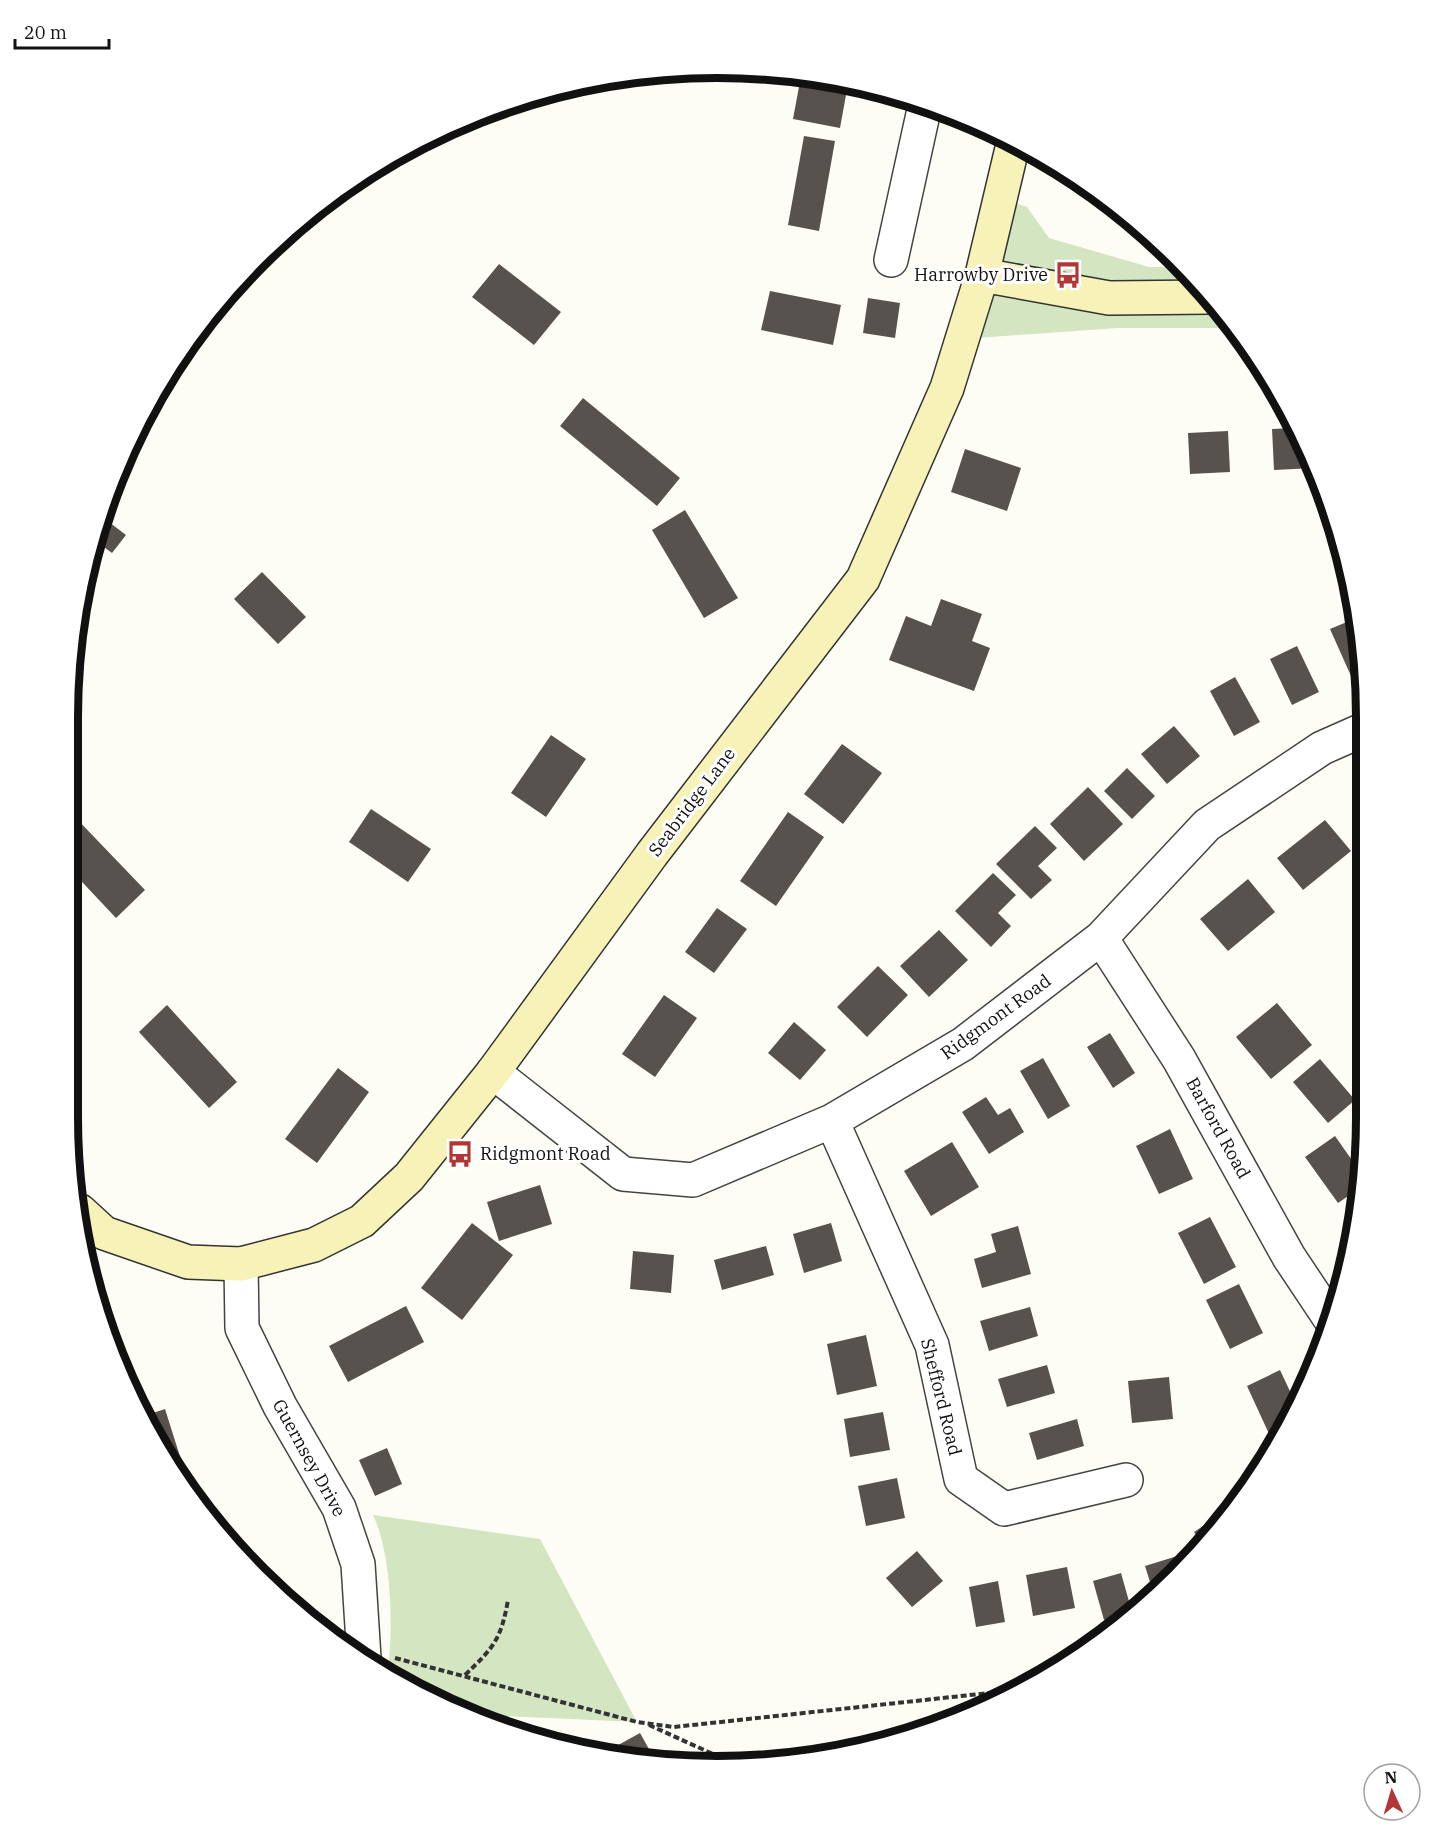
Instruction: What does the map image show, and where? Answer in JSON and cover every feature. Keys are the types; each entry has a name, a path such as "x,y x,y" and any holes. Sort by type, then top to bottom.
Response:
{"street":[{"path":"891,260 923,113"},
{"path":"1012,150 982,275 1109,298 1198,297"},
{"name":"Seabridge Lane","path":"86,1216 104,1233 189,1262 241,1264 314,1245 362,1221 409,1177 493,1072 652,854 863,579 947,388 982,275"},
{"name":"Ridgmont Road","path":"493,1072 623,1174 693,1180 832,1121 963,1044 1101,938 1207,825 1322,748 1356,739"},
{"name":"Barford Road","path":"1101,938 1179,1059 1289,1257 1325,1311"},
{"name":"Shefford Road","path":"832,1121 932,1345 961,1479 1004,1509 1125,1480"},
{"name":"Guernsey Drive","path":"241,1264 242,1328 279,1406 339,1508 358,1563 364,1649"}],"path":[{"path":"465,1675 490,1651 503,1629 508,1600"},
{"path":"377,1658 465,1675 646,1723 674,1727 995,1692"},
{"path":"646,1723 718,1756"}],"green space":[{"path":"1000,198 1027,207 1049,238 1149,267 1171,267 1224,328 1118,328 963,339"},
{"path":"373,1515 540,1539 637,1722 495,1716 434,1690 388,1664 390,1594 388,1572"}],"building":[{"path":"800,83 847,91 840,128 793,119"},
{"path":"804,136 835,141 819,231 788,225"},
{"path":"499,264 561,312 534,345 472,297"},
{"path":"770,291 841,305 833,345 761,330"},
{"path":"868,298 900,303 895,338 863,333"},
{"path":"583,398 680,478 657,506 560,426"},
{"path":"1287,428 1305,468 1274,470 1272,429"},
{"path":"1228,431 1230,472 1190,474 1188,433"},
{"path":"965,449 1021,468 1007,511 951,492"},
{"path":"685,510 738,598 704,618 652,530"},
{"path":"109,522 126,535 112,553 102,545"},
{"path":"262,572 306,617 278,644 234,599"},
{"path":"941,599 982,614 972,641 990,648 974,691 889,660 906,616 931,626"},
{"path":"1349,621 1355,674 1351,676 1330,629"},
{"path":"1297,646 1319,692 1292,705 1270,659"},
{"path":"1235,677 1260,722 1234,736 1210,691"},
{"path":"1174,726 1200,756 1167,784 1141,754"},
{"path":"551,735 586,759 546,817 511,793"},
{"path":"842,744 882,773 843,824 804,794"},
{"path":"1127,768 1155,796 1132,819 1104,791"},
{"path":"1088,787 1123,824 1084,861 1050,824"},
{"path":"371,809 431,849 408,882 349,842"},
{"path":"788,812 824,837 776,906 740,881"},
{"path":"78,820 145,890 116,918 78,878"},
{"path":"1325,820 1351,851 1303,890 1277,858"},
{"path":"1035,826 1057,848 1038,866 1052,880 1031,899 996,864"},
{"path":"993,873 1016,895 998,913 1011,926 991,947 955,911"},
{"path":"1248,879 1275,912 1228,951 1200,919"},
{"path":"717,908 747,929 714,973 685,952"},
{"path":"939,930 968,960 929,997 900,966"},
{"path":"878,966 908,995 867,1037 837,1007"},
{"path":"664,995 697,1018 655,1077 622,1054"},
{"path":"1277,1003 1312,1045 1271,1079 1236,1037"},
{"path":"167,1005 237,1082 209,1108 139,1032"},
{"path":"794,1022 826,1050 800,1080 768,1053"},
{"path":"1110,1033 1135,1073 1113,1088 1087,1047"},
{"path":"1043,1058 1070,1106 1048,1119 1020,1071"},
{"path":"1320,1059 1355,1100 1328,1123 1293,1082"},
{"path":"338,1068 369,1092 317,1163 285,1139"},
{"path":"986,1097 998,1115 1010,1108 1024,1132 989,1154 962,1112"},
{"path":"1170,1129 1193,1179 1159,1194 1136,1146"},
{"path":"1335,1136 1355,1164 1352,1194 1338,1203 1305,1157"},
{"path":"952,1142 979,1187 931,1216 904,1171"},
{"path":"540,1185 552,1224 499,1241 487,1202"},
{"path":"1210,1217 1236,1267 1204,1284 1178,1233"},
{"path":"472,1223 513,1255 462,1320 421,1288"},
{"path":"831,1223 842,1261 804,1273 793,1234"},
{"path":"1018,1226 1031,1274 982,1288 974,1259 996,1252 991,1234"},
{"path":"766,1246 774,1275 722,1290 714,1260"},
{"path":"633,1251 674,1255 671,1293 630,1289"},
{"path":"1239,1284 1263,1333 1230,1349 1206,1300"},
{"path":"406,1306 424,1342 348,1382 329,1346"},
{"path":"1030,1307 1038,1336 989,1351 980,1321"},
{"path":"866,1335 877,1386 837,1395 827,1344"},
{"path":"1047,1365 1055,1393 1007,1407 998,1379"},
{"path":"1280,1370 1292,1396 1271,1436 1270,1436 1247,1386"},
{"path":"1169,1377 1173,1419 1132,1423 1128,1381"},
{"path":"165,1409 184,1468 164,1436 152,1414"},
{"path":"883,1412 890,1450 850,1457 844,1419"},
{"path":"1077,1419 1084,1446 1037,1460 1029,1433"},
{"path":"387,1448 402,1484 375,1496 359,1460"},
{"path":"897,1478 905,1518 866,1526 858,1486"},
{"path":"1212,1520 1198,1537 1194,1532"},
{"path":"917,1551 943,1581 912,1607 886,1578"},
{"path":"1182,1555 1151,1585 1145,1566"},
{"path":"1067,1567 1075,1608 1033,1616 1026,1575"},
{"path":"1121,1573 1130,1604 1114,1617 1104,1620 1093,1581"},
{"path":"998,1581 1005,1622 976,1627 969,1587"},
{"path":"640,1733 651,1753 634,1751 614,1748"}],"place":[{"name":"Harrowby Drive","path":"1068,275"},
{"name":"Ridgmont Road","path":"460,1154"}]}
